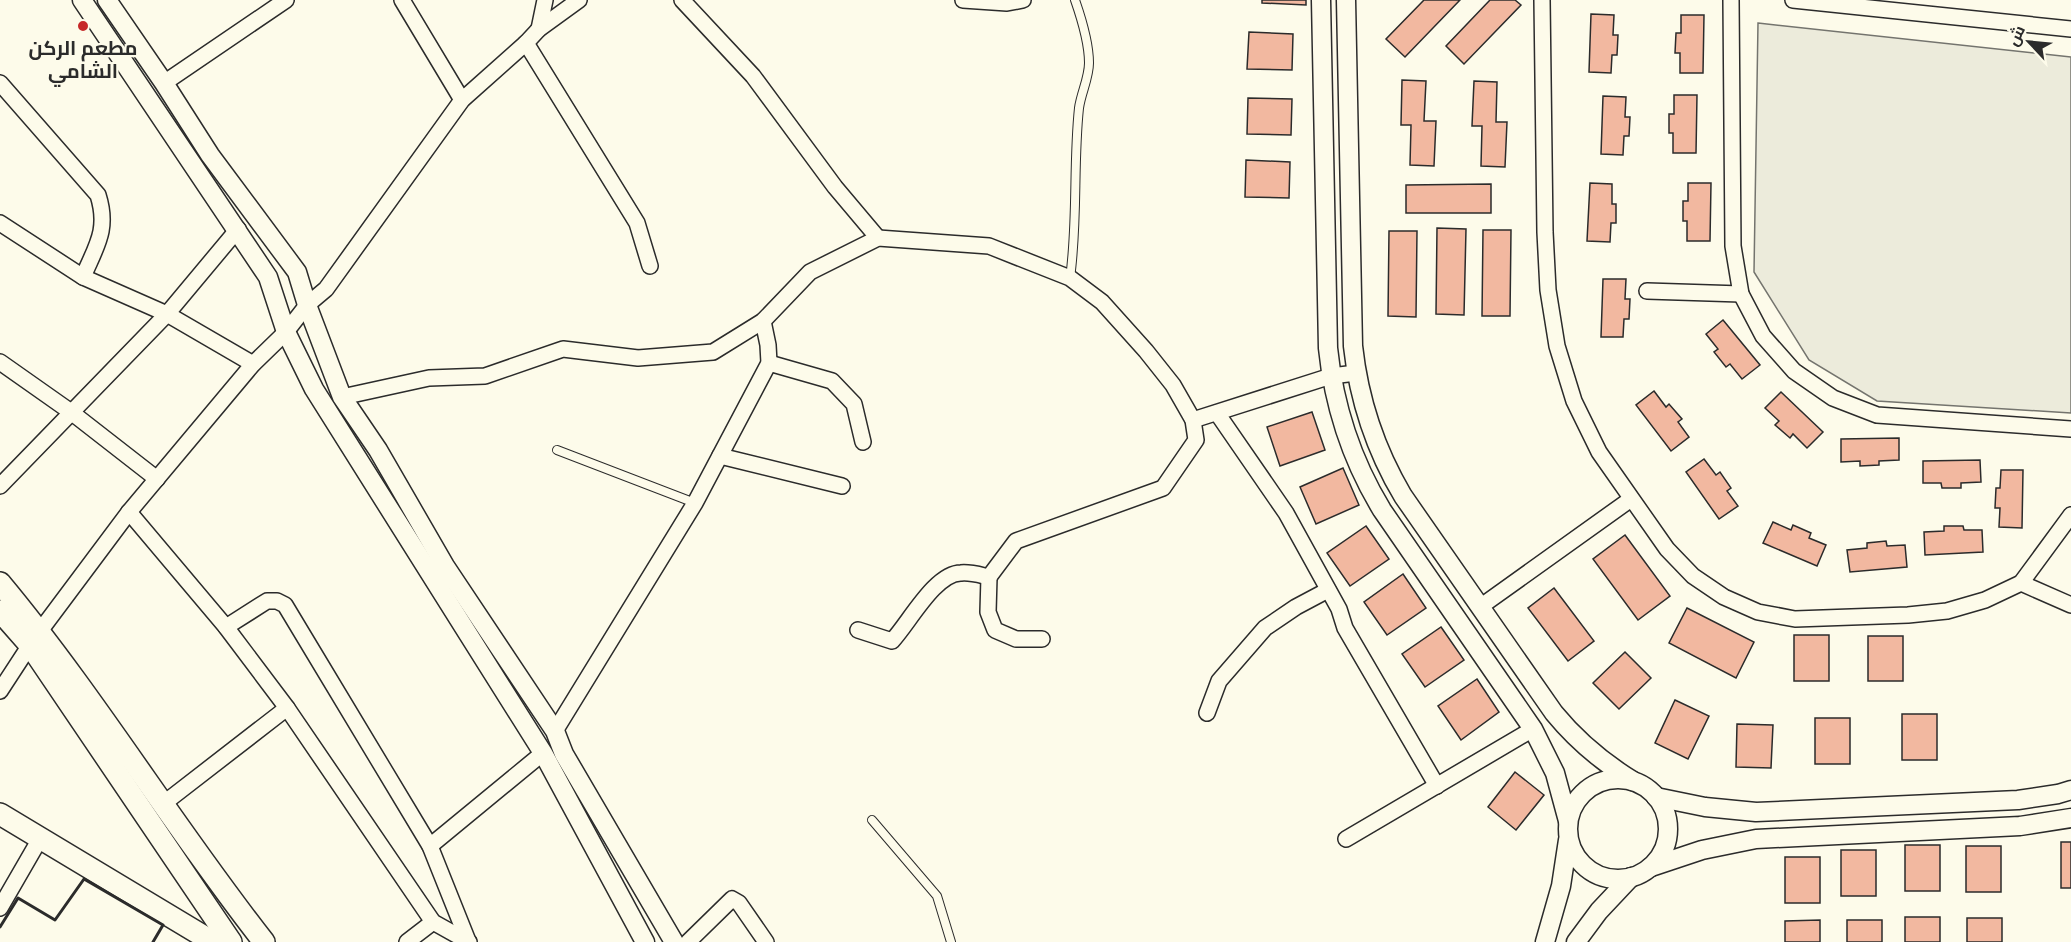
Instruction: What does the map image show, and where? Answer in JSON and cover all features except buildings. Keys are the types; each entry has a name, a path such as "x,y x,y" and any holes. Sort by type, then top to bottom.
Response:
{"main road":[{"path":"0,583 231,942"},
{"path":"0,611 35,638 163,804 264,942"},
{"path":"0,814 213,942"}],"street":[{"path":"82,0 238,229 268,277 286,332 314,389 543,753 645,942"},
{"path":"107,0 210,155 297,272 342,398 378,450 445,566 555,731 564,754 674,942"},
{"path":"164,83 269,4 286,0"},
{"path":"402,0 462,100"},
{"path":"539,28 545,0"},
{"path":"0,691 35,638 129,512 253,364 286,332 307,305 326,289 462,100 526,43 539,28 579,0"},
{"path":"682,0 753,76 835,187 878,238"},
{"path":"963,0 1007,3 1023,0"},
{"path":"1321,0 1328,348 1331,376 1344,432 1367,485 1533,729 1555,773 1572,849 1590,871 1610,878 1631,877"},
{"path":"1346,0 1353,346 1356,373 1368,424 1390,473 1554,713 1570,733 1596,757 1645,787 1656,797 1663,808 1667,833 1665,845 1651,867"},
{"path":"1542,0 1546,244 1548,290 1557,346 1574,401 1599,452 1667,549 1693,576 1724,597 1758,612 1795,619 1908,615 1947,610 1985,600 2021,583 2071,515"},
{"path":"1731,0 1733,246 1741,294 1763,336 1794,372 1833,398 1877,415 2071,429"},
{"path":"1793,0 2071,29"},
{"path":"526,43 638,224 650,266"},
{"path":"0,83 98,195 103,210 103,229 83,277"},
{"path":"0,223 83,277 167,314 253,364"},
{"path":"0,486 167,314 238,229"},
{"path":"342,398 429,378 485,375 563,349 638,358 713,352 763,321 810,272 878,238 989,246 1070,278 1102,302 1173,385 1193,420 1196,440 1163,488 1016,541 989,577 988,612 995,630 1016,639 1042,639"},
{"path":"1647,291 1741,294"},
{"path":"555,731 695,503 769,363 763,321"},
{"path":"0,362 71,412 157,479"},
{"path":"769,363 832,381 854,404 863,442"},
{"path":"1193,420 1331,376 1356,373"},
{"path":"1217,413 1286,513 1339,609 1345,628 1437,786"},
{"path":"720,456 842,486"},
{"path":"1480,607 1631,499"},
{"path":"129,512 226,627 287,708 433,922 469,942"},
{"path":"858,630 892,641 905,627 925,596 944,580 959,572 989,577"},
{"path":"2021,583 2071,605"},
{"path":"1207,713 1219,681 1264,628 1328,590"},
{"path":"226,627 267,601 277,601 285,605 430,846 469,942"},
{"path":"1451,609 1465,603 1480,607"},
{"path":"1468,633 1480,622 1480,607"},
{"path":"163,804 287,708"},
{"path":"1347,839 1533,729"},
{"path":"430,846 543,753"},
{"path":"1545,942 1562,886 1568,828 1576,802 1592,787 1604,781 1618,779 1633,781"},
{"path":"1656,797 1705,807 1756,812 2018,800 2071,790"},
{"path":"2018,800 2020,826"},
{"path":"1576,942 1599,911 1631,877 1651,867 1702,850 1756,839 2020,826 2071,818"},
{"path":"0,908 41,837"},
{"path":"688,942 732,899 739,903 766,942"},
{"path":"407,942 433,922"}],"lane":[{"path":"1070,278 1074,249 1074,190 1080,107 1089,63 1084,24 1075,0"},
{"path":"557,450 695,503"},
{"path":"872,820 937,896 951,942"}],"shaded area":[{"path":"1758,23 2071,57 2071,413 1877,401 1809,360 1754,272"}],"wall":[{"path":"0,927 18,898 55,920 84,879 163,925 153,942"}],"place":[{"name":"مطعم الركن الشامي","path":"83,26"}]}
